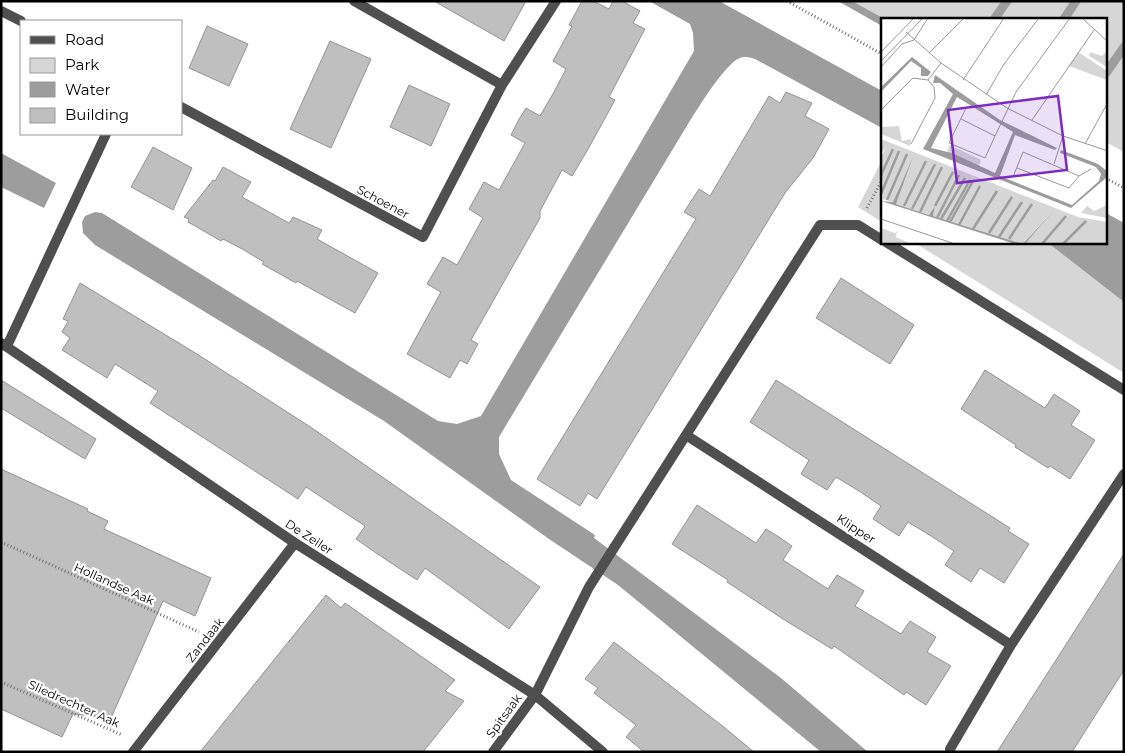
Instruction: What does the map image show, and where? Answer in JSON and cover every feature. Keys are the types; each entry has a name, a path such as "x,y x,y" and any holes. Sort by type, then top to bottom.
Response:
{"street":[{"path":"354,1 502,85"},
{"name":"Schoener","path":"182,108 423,237 502,85 556,1"},
{"path":"1,11 20,21"},
{"path":"4,344 106,135"},
{"path":"535,695 589,587 820,225 858,225 881,239"},
{"path":"889,244 1124,390"},
{"name":"De Zeiler","path":"4,344 295,543 535,695 604,752"},
{"name":"Klipper","path":"686,435 1011,644"},
{"path":"950,749 1011,644 1124,474"},
{"name":"Zandaak","path":"133,752 295,543"},
{"name":"Spitsaak","path":"493,752 535,695"}],"path":[{"path":"787,1 881,53"},
{"path":"1108,179 1124,188"},
{"path":"858,225 881,182"},
{"name":"Hollandse Aak","path":"1,542 220,642"},
{"name":"Sliedrechter Aak","path":"1,682 141,743"}],"green space":[{"path":"852,1 1124,1 1124,152 1108,143 1108,18 883,18"},
{"path":"881,162 881,221 858,207"},
{"path":"917,244 1049,244 1124,302 1124,373"}],"water":[{"path":"649,1 719,1 881,90 881,127 755,59 744,57 733,62 718,79 696,112 499,437 499,454 511,480 595,535 594,538 781,678 868,752 821,752 618,585 549,539 384,421 95,245 83,233 82,222 85,216 95,212 102,213 438,421 457,424 481,416 694,51 693,33 690,24"},
{"path":"838,1 852,1 883,18 881,18 881,25"},
{"path":"1,153 56,183 44,208 1,187"},
{"path":"1108,214 1124,223 1124,302 1049,244 1108,244"}],"building":[{"path":"434,1 526,1 504,41"},
{"path":"582,1 593,1 609,9 613,1 622,1 640,11 633,23 645,29 609,97 615,100 587,151 572,176 562,170 540,211 540,218 471,340 478,344 467,364 460,360 450,378 407,354 441,292 427,284 443,257 457,265 483,218 469,209 484,182 499,190 525,143 511,135 518,121 526,108 540,116 554,92 566,69 553,61 572,26 569,25"},
{"path":"207,26 248,44 229,86 189,68"},
{"path":"330,41 371,59 331,148 290,129"},
{"path":"409,85 450,104 431,146 390,127"},
{"path":"786,92 812,103 805,116 829,129 813,158 785,193 597,499 588,493 580,506 537,479 696,219 684,212 699,189 710,196 769,96 780,103"},
{"path":"153,147 192,168 173,210 131,187"},
{"path":"223,167 251,182 242,197 289,223 293,217 322,230 317,239 378,273 355,313 262,264 264,262 244,250 223,239 221,241 188,222 189,219 184,217 213,180 215,181"},
{"path":"841,278 914,325 890,364 816,318"},
{"path":"80,283 197,354 312,428 540,587 509,629 425,568 417,580 376,553 356,539 365,526 306,487 298,499 150,403 158,391 115,364 107,378 62,350 70,338 62,332 68,321 63,319"},
{"path":"985,370 1045,408 1054,394 1080,411 1071,425 1095,440 1070,479 1050,466 1048,468 1015,447 1016,445 961,409"},
{"path":"1,380 96,439 85,459 1,408"},
{"path":"776,380 1010,528 1008,531 1029,544 1004,583 980,568 971,582 945,565 954,551 931,536 908,522 899,536 873,519 881,506 859,491 836,477 827,490 801,474 809,460 750,422"},
{"path":"1,469 88,509 87,511 108,521 104,529 211,578 195,616 163,601 111,718 73,714 62,737 1,709"},
{"path":"697,505 756,543 766,529 779,537 792,546 783,560 828,589 837,575 864,591 855,606 901,634 910,621 936,637 927,652 951,666 926,705 906,692 904,695 834,646 832,649 783,619 727,582 728,580 672,544"},
{"path":"1124,554 1124,670 1072,752 997,752"},
{"path":"326,595 341,608 345,603 455,680 445,691 464,701 423,752 200,752"},
{"path":"614,642 754,752 644,752 626,737 636,725 594,693 598,688 585,679"}],"waterway":[{"path":"995,18 1007,1"},
{"path":"1065,18 1076,1"},
{"path":"1108,70 1124,47"}]}
